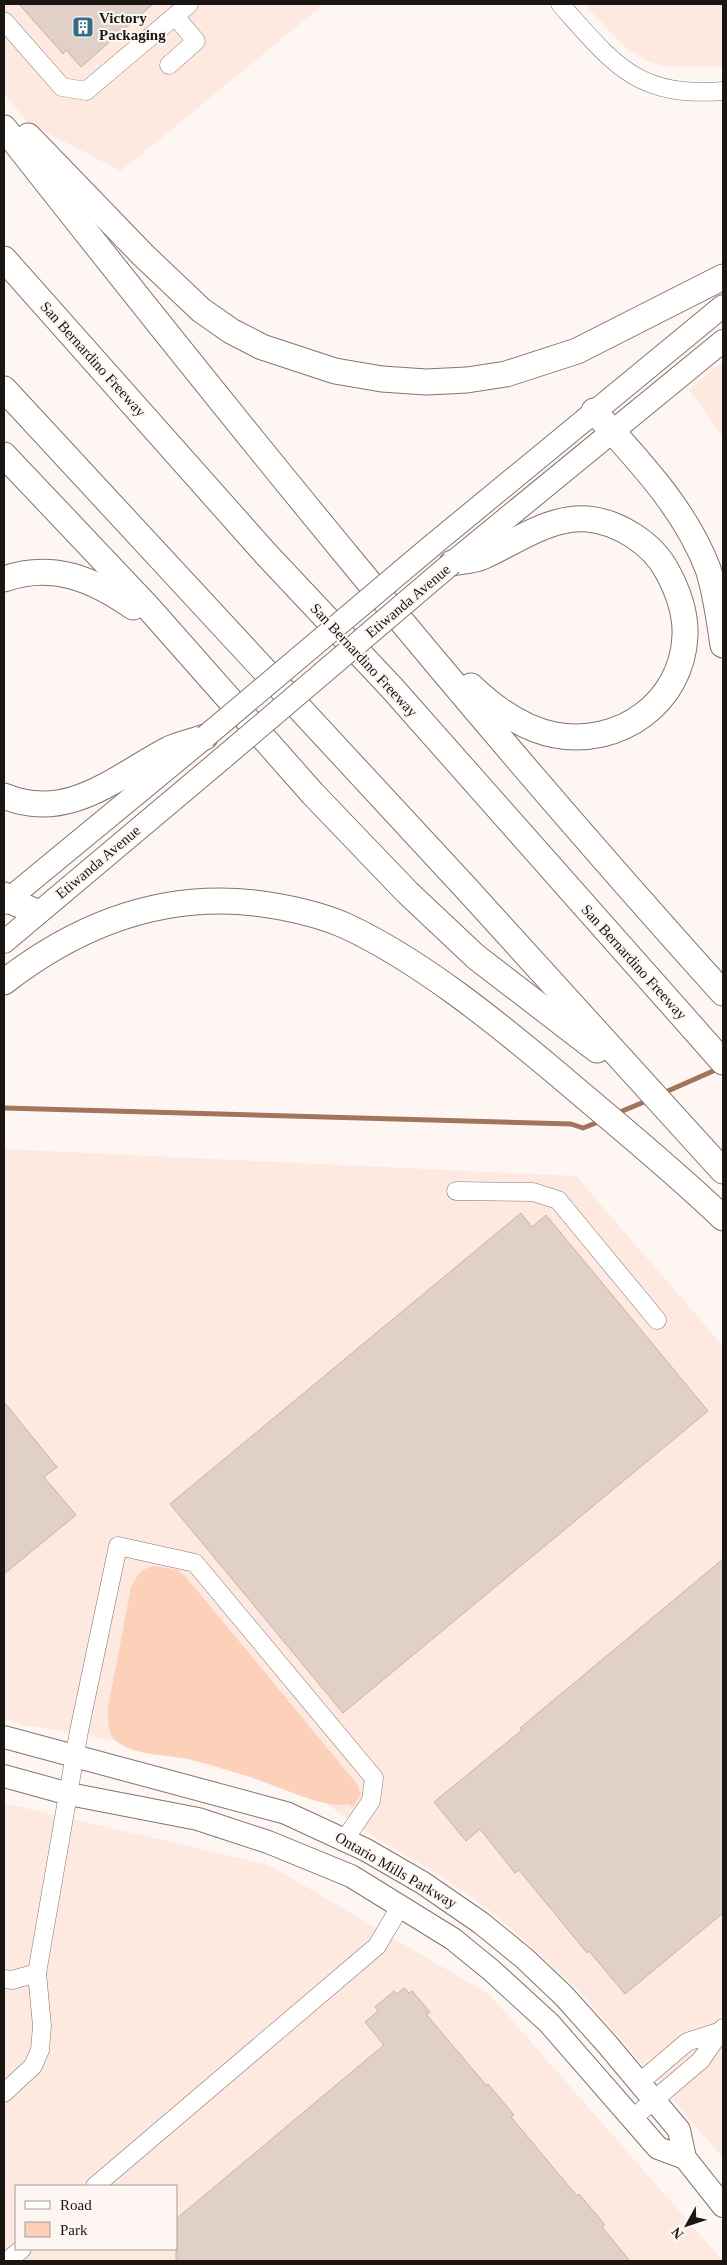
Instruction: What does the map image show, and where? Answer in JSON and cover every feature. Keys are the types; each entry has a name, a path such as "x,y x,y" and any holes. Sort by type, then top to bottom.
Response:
{"highway":[{"path":"4,113 174,286 201,310 231,331 262,347 335,370 382,379 426,382 466,380 506,374 577,351 723,277"},
{"path":"4,128 146,308 399,618 723,994"},
{"name":"San Bernardino Freeway","path":"4,259 266,554 392,688 720,1059"},
{"path":"4,389 465,887 723,1171"},
{"path":"594,411 674,506 693,534 708,571 723,645"},
{"path":"4,455 146,605 313,794 408,892 476,957 646,1087"},
{"path":"399,618 418,629 476,690 510,716 528,726 555,735 575,738 616,732 651,710 658,703 673,680 684,650 685,636 682,608 663,564 654,552 631,535 588,519 568,520 545,526 480,558 452,563"},
{"path":"4,579 22,573 51,572 80,577 108,589 138,610 195,662"},
{"path":"4,796 38,804 77,799 116,782 171,748 206,737"},
{"path":"5,899 37,912"},
{"path":"4,982 21,968 77,935 138,911 176,903 211,901 256,902 301,911 344,925 388,947 511,1036 626,1131 723,1218"}],"main road":[{"name":"Etiwanda Avenue","path":"5,899 206,737 435,542 723,306"},
{"name":"Etiwanda Avenue","path":"4,942 37,912 224,757 452,563 723,341"},
{"name":"Ontario Mills Parkway","path":"4,1737 286,1813 345,1839 445,1897 516,1952 564,1996 679,2130 685,2158 723,2206"},
{"name":"Ontario Mills Parkway","path":"4,1776 69,1794 198,1819 233,1830 351,1876 401,1905 452,1939 526,2001 549,2023 658,2148 685,2158"}],"street":[{"path":"4,21 62,86 86,91 189,4"},
{"path":"560,4 620,68 644,82 695,93 723,91"},
{"path":"169,65 196,41 175,16"},
{"path":"456,1191 533,1192 558,1200 657,1320"},
{"path":"4,2093 33,2066 40,2050 42,2026 37,1973 74,1757 118,1546 195,1563 374,1778 372,1801 345,1839"},
{"path":"96,2185 377,1946 401,1905"},
{"path":"4,1979 12,1980 37,1973"},
{"path":"633,2118 646,2091 700,2060 721,2030"},
{"path":"7,2261 21,2250"}],"shaded area":[{"path":"4,4 324,4 121,171 28,123 4,93"},
{"path":"584,4 723,4 723,67 668,67 649,62 625,47"},
{"path":"723,361 723,437 689,390"},
{"path":"4,1149 576,1176 723,1346 723,2158 582,1994 539,1953 494,1914 441,1876 382,1842 328,1805 268,1782 192,1760 132,1749 116,1741 35,1726 23,1726 4,1718"},
{"path":"4,1803 269,1865 490,1995 723,2261 4,2261"}],"green space":[{"path":"154,1566 178,1570 186,1577 357,1784 361,1794 353,1807 348,1804 327,1804 313,1800 247,1776 199,1762 142,1752 123,1745 112,1737 109,1729 108,1708 131,1587 140,1573"}],"building":[{"name":"Victory Packaging","path":"19,4 153,4 81,67 66,50 63,54"},
{"path":"521,1213 532,1227 546,1215 708,1411 343,1713 170,1504"},
{"path":"4,1402 57,1467 44,1477 76,1515 4,1574"},
{"path":"723,1559 723,1913 625,1994 589,1951 587,1953 519,1870 515,1873 480,1829 466,1841 434,1802 522,1730 520,1728"},
{"path":"404,1988 409,1993 412,1991 430,2012 426,2014 514,2115 511,2117 577,2196 579,2194 605,2225 602,2227 630,2261 176,2261 178,2217 384,2045 365,2022 378,2011 375,2007 394,1991 397,1994"}],"waterway":[{"path":"661,1094 720,1068"},
{"path":"615,1114 649,1100"},
{"path":"4,1108 571,1124 583,1128 601,1121"}],"place":[{"name":"Victory Packaging","path":"83,27"}]}
